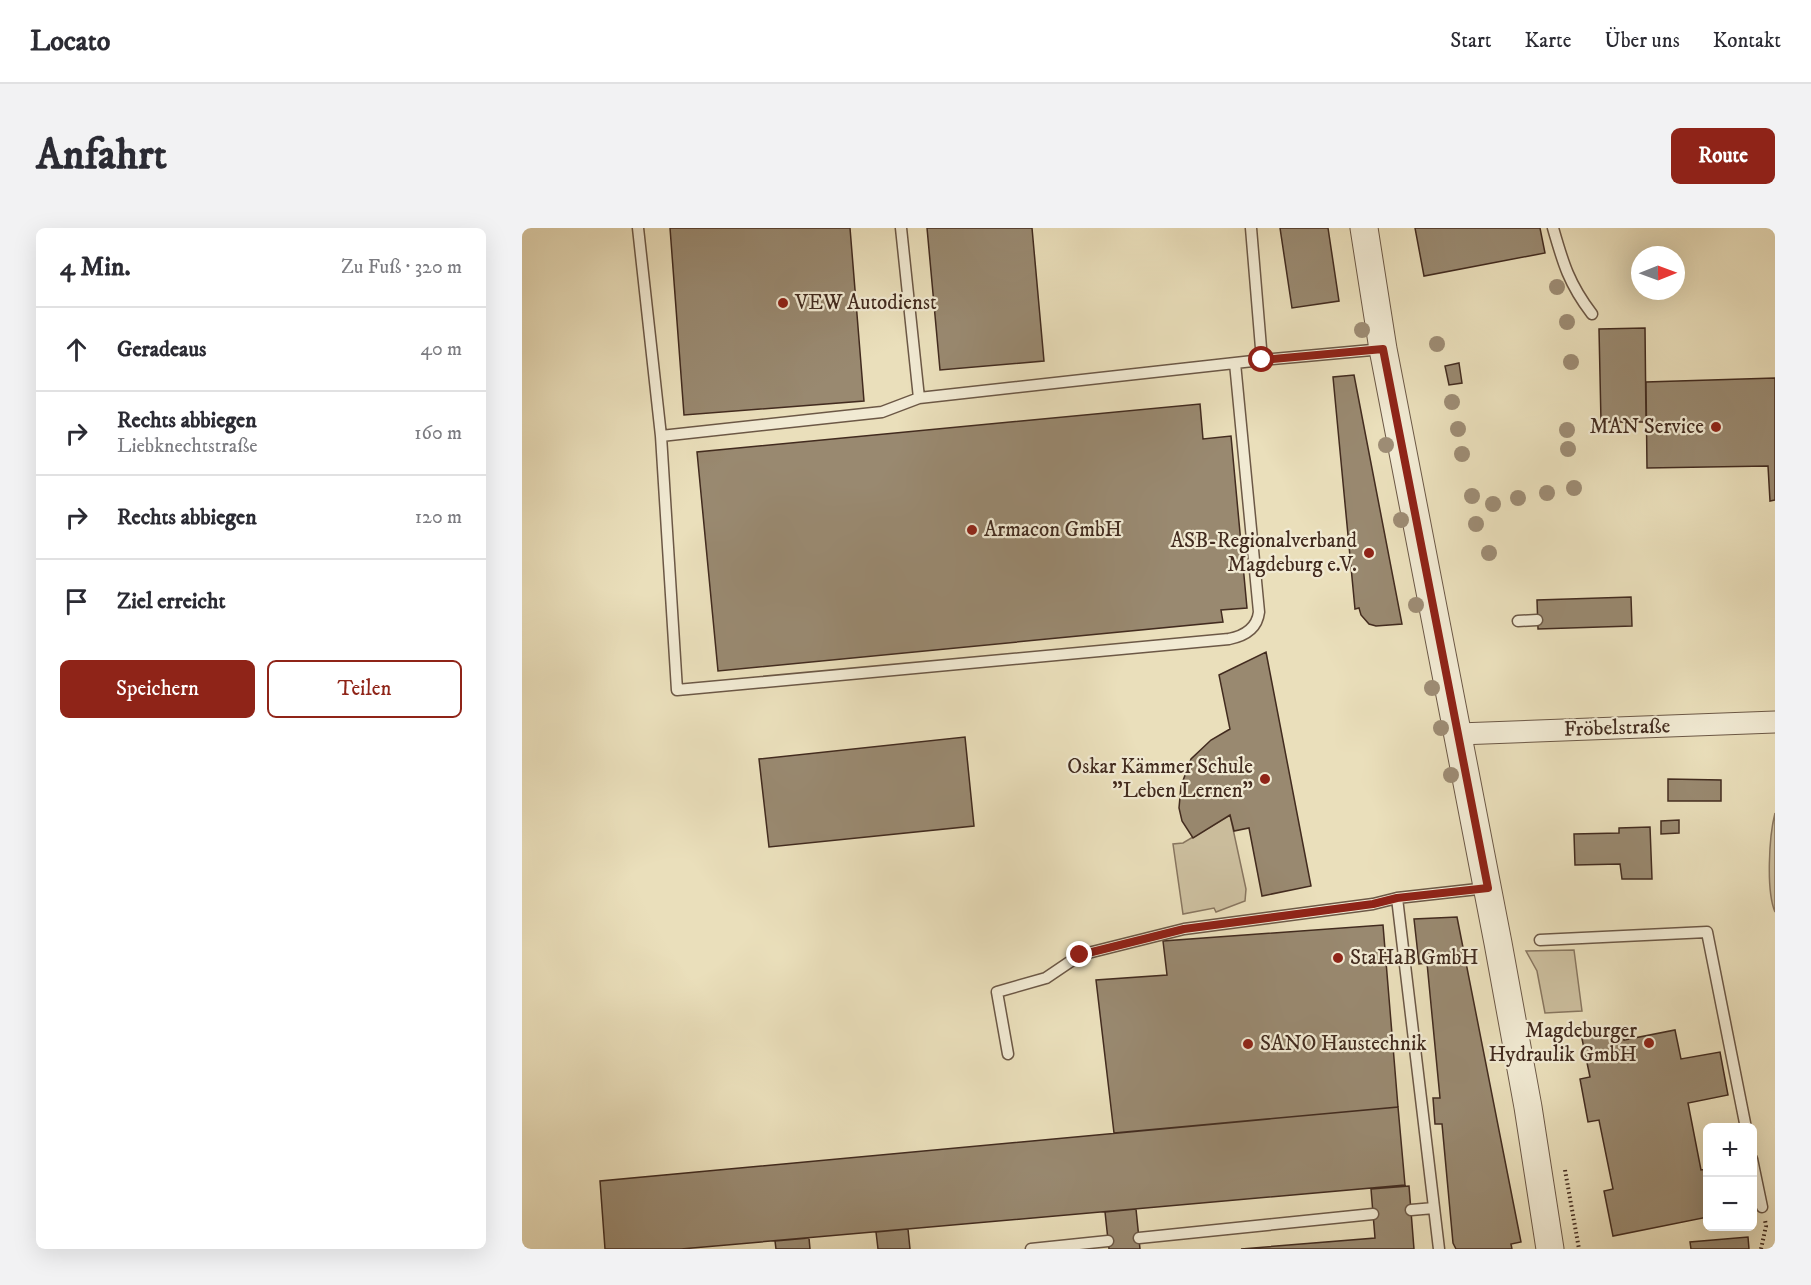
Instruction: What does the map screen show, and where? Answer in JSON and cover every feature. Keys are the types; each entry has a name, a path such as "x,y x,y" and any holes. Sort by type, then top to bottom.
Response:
{"street":[{"path":"1364,228 1383,349 1459,734 1528,1107 1550,1249"},
{"name":"Fröbelstraße","path":"1459,734 1775,722"}],"lane":[{"path":"638,228 661,436 677,690 1229,639 1247,633 1257,622 1259,614 1235,363"},
{"path":"901,228 919,398"},
{"path":"1251,228 1262,360"},
{"path":"1553,228 1568,277 1576,293 1592,314"},
{"path":"661,436 882,411 919,398 1383,349"},
{"path":"1518,621 1537,620"},
{"path":"1008,1054 997,992 1046,978 1080,955 1184,929 1373,904 1397,898 1488,888"},
{"path":"1397,898 1439,1249"},
{"path":"1540,940 1707,932 1745,1123"},
{"path":"1756,1177 1762,1207"},
{"path":"1411,1210 1434,1208"},
{"path":"1139,1238 1373,1214"},
{"path":"1031,1249 1108,1241"}],"path":[{"path":"1761,1249 1766,1226 1762,1207"}],"shaded area":[{"path":"1775,813 1775,912 1770,891 1769,863"},
{"path":"1230,815 1246,889 1245,901 1216,912 1214,908 1183,914 1173,844 1183,843"},
{"path":"1574,950 1582,1011 1545,1013 1537,971 1526,951"}],"building":[{"path":"670,228 850,228 864,401 684,415"},
{"path":"927,228 1032,228 1044,361 940,370"},
{"path":"1280,228 1328,228 1339,301 1292,308"},
{"path":"1415,228 1540,228 1545,253 1424,276"},
{"path":"1645,328 1646,422 1601,422 1599,329"},
{"path":"1459,363 1462,383 1449,385 1445,366"},
{"path":"1354,375 1402,624 1376,626 1369,624 1361,615 1359,608 1355,609 1333,377"},
{"path":"1775,378 1775,500 1770,501 1768,466 1647,468 1646,382"},
{"name":"Armacon GmbH","path":"1200,404 1203,439 1231,436 1247,608 1221,610 1223,622 718,671 697,452"},
{"path":"1631,597 1632,626 1538,629 1537,600"},
{"path":"1266,652 1311,886 1262,896 1249,828 1234,831 1230,815 1193,838 1182,821 1179,808 1181,786 1191,759 1211,740 1230,729 1219,675"},
{"path":"965,737 974,826 769,847 759,759"},
{"path":"1668,779 1721,780 1721,801 1668,801"},
{"path":"1679,820 1679,833 1661,834 1661,821"},
{"path":"1650,827 1652,879 1622,879 1620,864 1575,865 1574,834 1619,833 1619,828"},
{"path":"1457,917 1521,1242 1511,1244 1512,1249 1456,1249 1453,1243 1442,1124 1435,1124 1433,1098 1440,1098 1427,963 1419,964 1414,919"},
{"name":"SANO Haustechnik","path":"1383,925 1398,1107 1114,1133 1096,980 1167,975 1163,941"},
{"path":"1621,1027 1624,1040 1675,1030 1681,1059 1720,1052 1728,1095 1688,1103 1701,1170 1703,1170 1703,1218 1613,1236 1604,1191 1613,1189 1599,1120 1588,1122 1580,1079 1590,1077 1581,1034"},
{"path":"1398,1107 1405,1185 681,1249 605,1249 600,1181"},
{"path":"1409,1186 1414,1249 1241,1249 1375,1238 1371,1189"},
{"path":"1136,1209 1140,1249 1109,1249 1105,1212"},
{"path":"908,1229 910,1249 878,1249 876,1232"},
{"path":"1748,1237 1749,1249 1691,1249 1690,1242"},
{"path":"809,1238 810,1249 776,1249 775,1241"}],"place":[{"name":"VEW Autodienst","path":"783,303"},
{"name":"MAN Service","path":"1716,427"},
{"name":"Armacon GmbH","path":"972,530"},
{"name":"ASB-Regionalverband Magdeburg e.V.","path":"1369,553"},
{"name":"Oskar Kämmer Schule \"Leben Lernen\"","path":"1265,779"},
{"name":"StaHaB GmbH","path":"1338,958"},
{"name":"Magdeburger Hydraulik GmbH","path":"1649,1043"},
{"name":"SANO Haustechnik","path":"1248,1044"}],"route":[{"path":"1080,955 1184,929 1373,904 1397,898 1488,888 1383,349 1262,360"}]}
